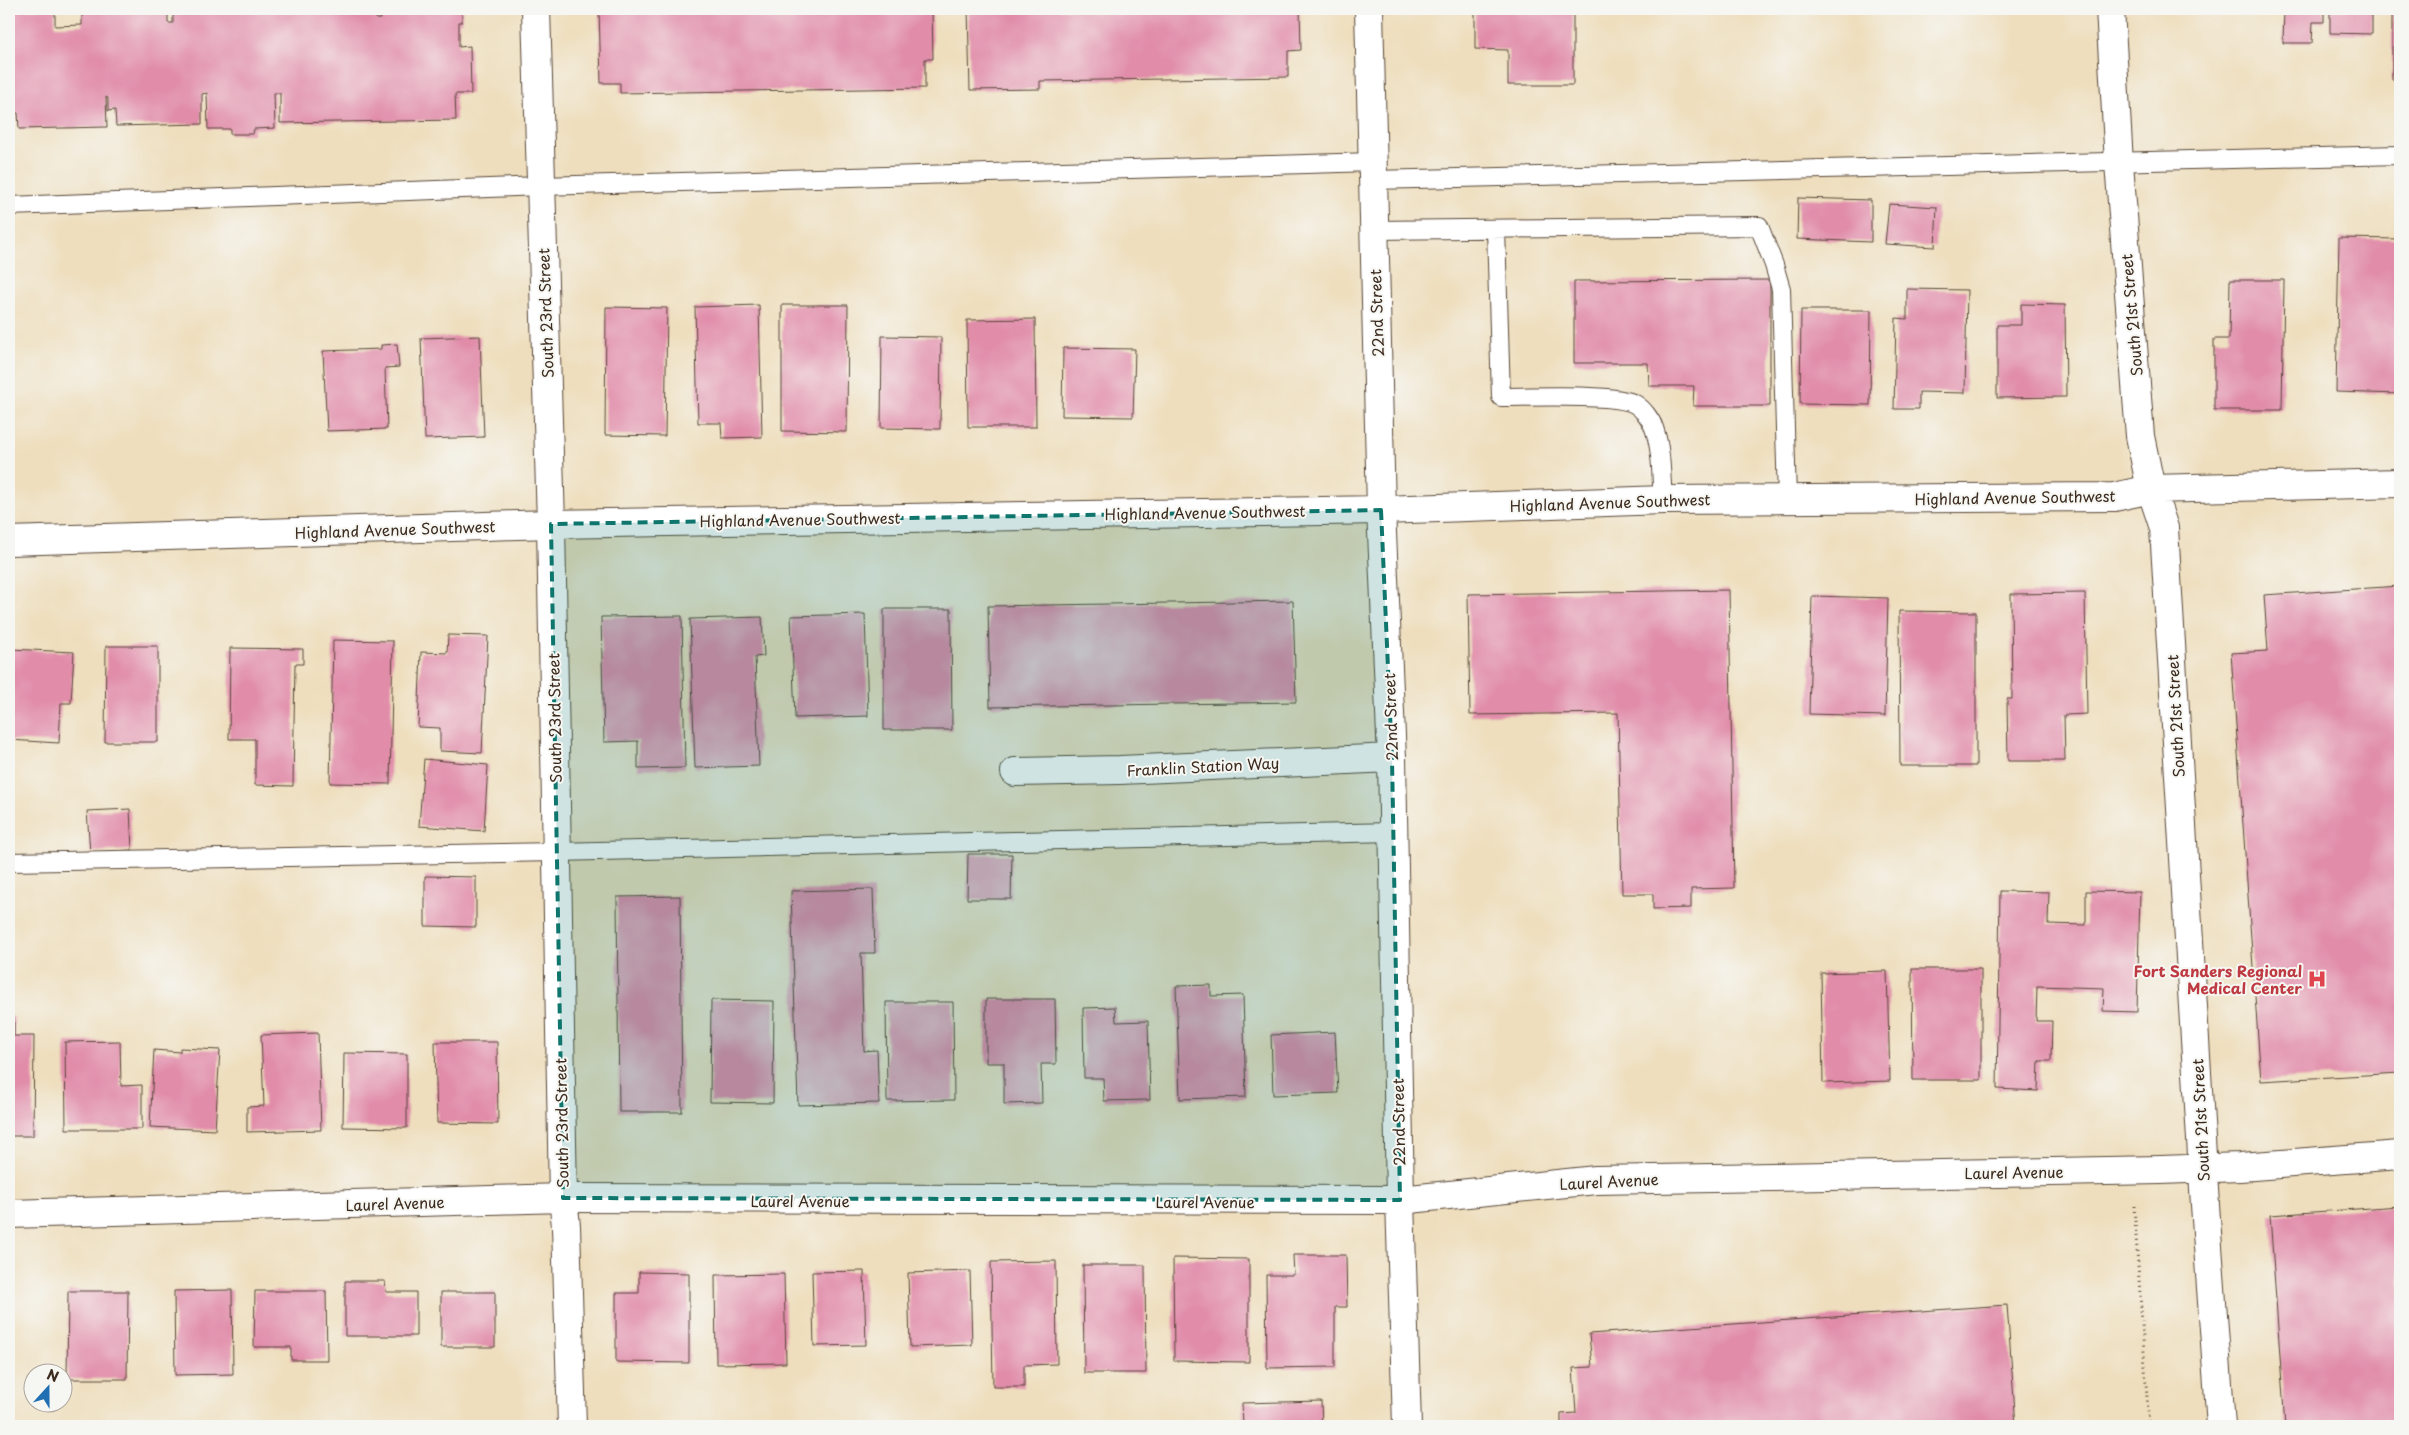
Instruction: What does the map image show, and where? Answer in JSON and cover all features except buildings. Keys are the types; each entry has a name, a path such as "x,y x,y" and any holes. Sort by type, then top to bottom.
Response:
{"street":[{"name":"South 23rd Street","path":"536,9 551,524 563,1198 566,1226 572,1426"},
{"name":"22nd Street","path":"1369,9 1381,510 1392,758 1400,1200 1407,1426"},
{"name":"South 21st Street","path":"2110,9 2119,163 2140,436 2151,489 2164,528 2203,1167 2221,1426"},
{"name":"Highland Avenue Southwest","path":"9,541 551,524 1381,510 1663,500 2114,497 2151,489 2400,483"},
{"name":"Franklin Station Way","path":"1015,772 1120,770 1392,758"},
{"name":"Laurel Avenue","path":"9,1214 563,1198 1400,1200 1596,1180 2151,1170 2240,1167 2400,1155"}],"lane":[{"path":"9,206 541,186 1373,171 2119,163 2400,155"},
{"path":"1374,230 1759,226 1772,258 1781,289 1787,499"},
{"path":"1496,229 1502,397 1601,398 1620,399 1635,404 1646,413 1654,427 1659,451 1663,500"},
{"path":"9,862 556,852 1393,832"}],"path":[{"path":"2134,1206 2149,1426"}],"highlighted area":[{"path":"1381,510 1392,758 1400,1200 563,1198 551,524"}],"place":[{"name":"Fort Sanders Regional Medical Center","path":"2317,979"}]}
